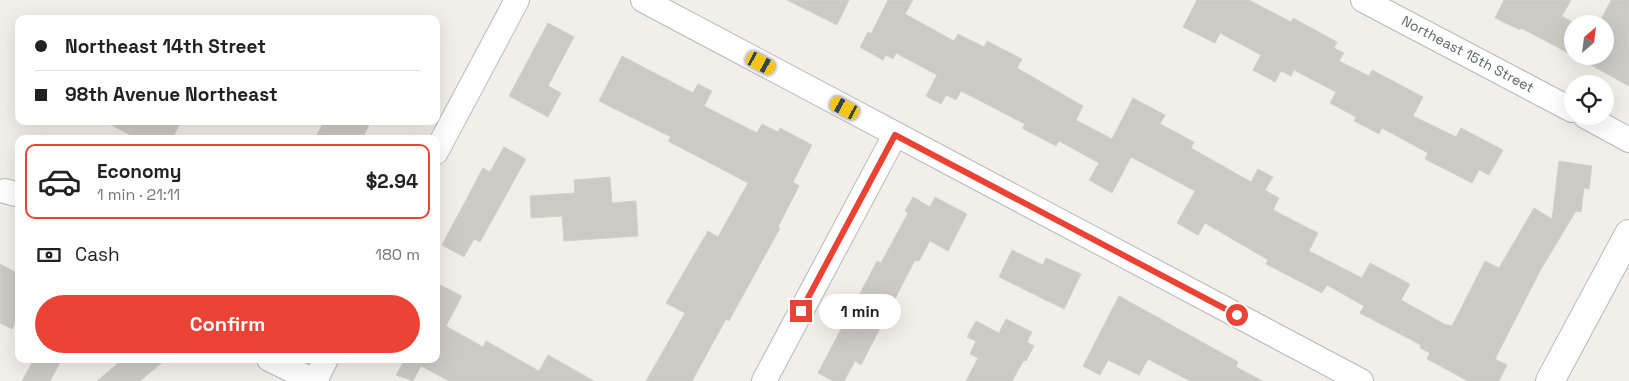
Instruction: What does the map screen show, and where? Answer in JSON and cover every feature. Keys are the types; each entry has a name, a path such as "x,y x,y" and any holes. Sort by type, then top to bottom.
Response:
{"street":[{"path":"440,144 517,0"},
{"path":"643,0 895,135 1334,375 1361,381"},
{"name":"Northeast 15th Street","path":"1363,0 1564,106"},
{"path":"1601,125 1629,140"},
{"path":"764,381 895,135"},
{"path":"1550,381 1629,234"},
{"path":"277,363 314,381 324,363"}],"building":[{"path":"787,0 849,0 837,25"},
{"path":"888,0 913,0 905,14 954,41 958,34 984,47 987,41 1022,59 1017,68 1083,106 1076,120 1112,139 1133,98 1165,115 1160,124 1194,142 1191,148 1251,182 1258,169 1273,177 1265,190 1279,198 1273,210 1318,233 1309,251 1362,278 1370,263 1410,284 1401,300 1444,324 1452,326 1485,261 1499,268 1534,208 1552,219 1559,161 1592,166 1589,189 1584,188 1581,212 1576,211 1540,271 1495,359 1507,365 1499,381 1468,381 1427,359 1430,353 1420,348 1421,345 1360,313 1364,306 1327,285 1322,293 1266,264 1268,260 1205,223 1198,235 1177,223 1195,191 1131,157 1112,193 1089,180 1099,163 1059,141 1056,146 1022,128 1025,124 961,91 956,100 946,95 941,104 926,96 937,75 896,53 893,59 886,55 883,60 860,47 868,32 871,34"},
{"path":"1197,0 1249,0 1291,22 1293,18 1337,42 1334,48 1344,53 1339,61 1369,76 1372,70 1423,97 1413,116 1456,137 1461,128 1503,150 1489,175 1479,170 1472,183 1425,159 1428,153 1382,128 1379,134 1354,121 1356,117 1330,103 1336,92 1294,70 1291,76 1281,71 1275,82 1253,70 1261,55 1220,33 1215,43 1183,27"},
{"path":"1504,0 1571,0 1562,16 1564,17 1564,51 1521,28 1520,30 1495,18"},
{"path":"1611,0 1629,0 1629,86 1614,78 1614,75 1609,75 1590,65 1614,65 1614,15 1604,15"},
{"path":"548,23 574,37 548,86 561,93 548,117 509,96"},
{"path":"622,56 693,93 698,84 712,91 704,106 757,133 762,124 778,132 780,128 812,145 793,182 799,186 778,227 780,228 729,321 726,319 692,381 646,381 685,313 666,303 708,231 718,237 748,183 668,141 671,137 599,101"},
{"path":"112,125 179,125 174,135 130,135"},
{"path":"322,125 369,125 364,135 317,135"},
{"path":"504,147 526,159 480,242 474,239 464,257 442,245 483,168 490,172"},
{"path":"610,177 612,203 636,201 638,236 564,241 562,216 531,218 530,196 575,193 574,180"},
{"path":"913,197 930,207 935,197 967,214 948,251 930,241 919,261 915,260 861,365 855,361 844,381 833,381 818,373 877,261 881,263 908,213 905,211"},
{"path":"1012,250 1043,265 1046,258 1081,274 1064,309 999,277"},
{"path":"0,264 15,272 15,323 12,329 0,323"},
{"path":"440,285 462,296 446,326 483,347 486,341 539,371 548,355 594,381 449,381 421,366 413,381 396,375 403,363 440,363"},
{"path":"1119,296 1238,362 1236,367 1263,381 1190,381 1148,359 1139,375 1108,360 1100,375 1083,366"},
{"path":"1006,319 1032,332 1027,342 1034,346 1026,361 1024,360 1012,381 966,381 978,358 970,354 976,341 967,337 976,321 999,333"},
{"path":"32,363 60,363 50,381 22,381"},
{"path":"118,363 161,363 140,381 97,381"}],"route":[{"path":"801,311 895,135 1237,315"}]}
